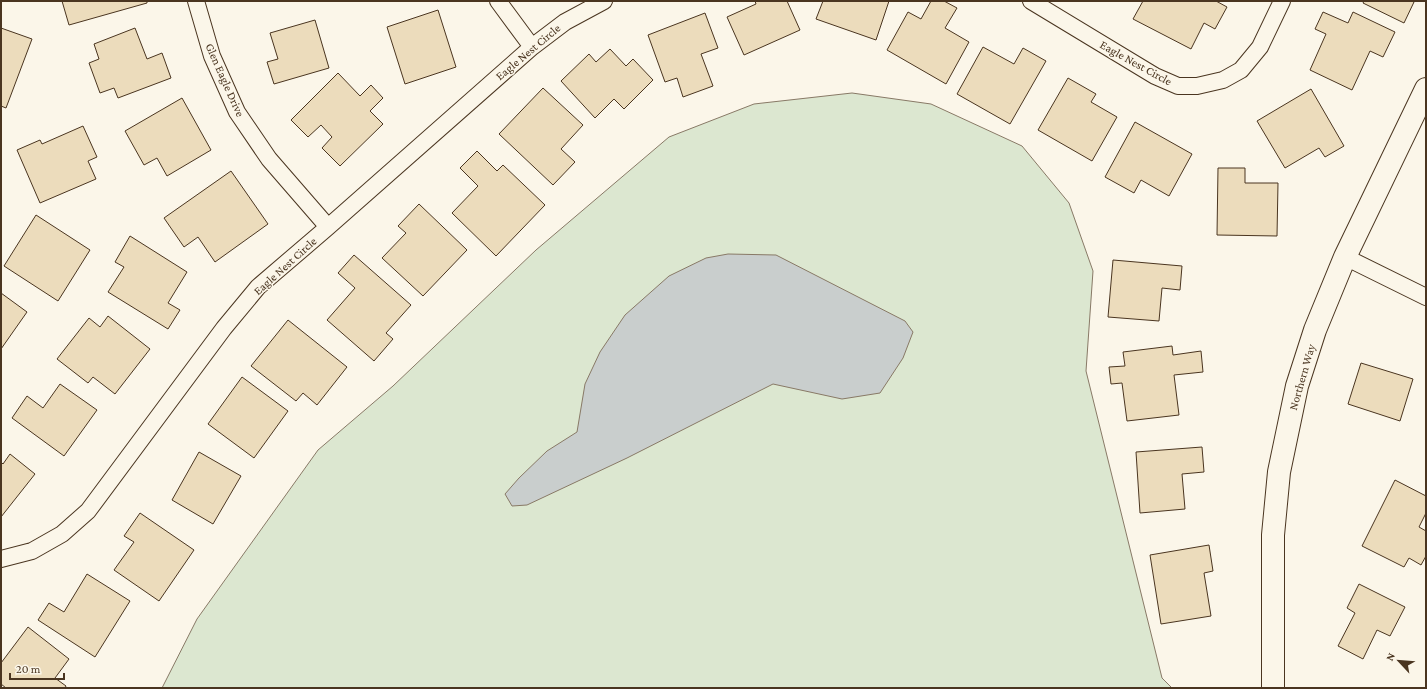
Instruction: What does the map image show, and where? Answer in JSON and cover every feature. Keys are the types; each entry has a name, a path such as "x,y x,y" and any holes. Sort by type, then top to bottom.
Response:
{"street":[{"name":"Glen Eagle Drive","path":"196,1 212,56 237,112 269,159 328,227"},
{"path":"498,1 532,46"},
{"name":"Eagle Nest Circle","path":"1,559 32,551 62,534 88,510 224,328 258,287 532,46 565,22 604,1"},
{"name":"Eagle Nest Circle","path":"1030,1 1156,76 1178,86 1197,86 1223,80 1241,70 1260,47 1282,1"},
{"name":"Northern Way","path":"1272,688 1273,535 1279,472 1297,386 1315,330 1345,257 1426,89"},
{"path":"1345,257 1426,297"}],"green space":[{"path":"852,93 931,104 1022,146 1069,203 1093,271 1086,371 1162,678 1172,688 162,688 197,619 318,450 393,386 536,250 669,137 754,104"}],"shaded area":[{"path":"728,254 776,255 905,321 913,332 903,358 880,393 842,399 773,384 627,458 527,505 512,506 505,494 519,478 547,451 577,432 585,384 600,352 625,315 669,276 706,258"}],"building":[{"path":"62,1 147,1 147,3 69,25"},
{"path":"755,1 787,1 800,30 744,55 727,17 756,4"},
{"path":"823,1 889,1 876,40 816,19"},
{"path":"931,1 944,1 957,8 945,28 969,42 946,84 887,50 908,12 921,19"},
{"path":"1143,1 1216,1 1227,7 1215,29 1204,23 1191,49 1133,19"},
{"path":"1364,1 1414,2 1404,23 1363,3"},
{"path":"438,10 456,67 405,84 387,27"},
{"path":"1323,12 1348,23 1353,12 1395,32 1383,57 1370,51 1352,90 1310,70 1326,34 1315,29"},
{"path":"705,13 718,48 701,54 713,86 683,97 677,78 665,82 648,35"},
{"path":"315,20 329,68 274,84 267,62 278,59 270,33"},
{"path":"1,28 32,39 6,108 1,106"},
{"path":"135,28 147,59 162,53 171,78 118,98 114,88 100,93 89,63 99,59 94,44"},
{"path":"983,47 1014,64 1023,48 1046,61 1010,124 957,94"},
{"path":"610,49 626,66 633,59 653,80 624,109 614,99 595,118 561,81 589,54 596,62"},
{"path":"338,73 360,96 371,85 383,98 370,111 383,124 340,166 322,148 332,137 321,125 308,137 291,120"},
{"path":"1068,78 1096,94 1091,102 1117,117 1092,161 1038,130"},
{"path":"543,88 583,125 561,149 575,162 553,185 499,134"},
{"path":"1311,89 1344,146 1325,157 1319,148 1285,168 1257,121"},
{"path":"182,98 211,150 167,176 157,158 144,165 125,131"},
{"path":"1135,122 1192,154 1169,196 1141,180 1134,193 1105,177"},
{"path":"83,126 97,157 88,161 96,179 40,203 17,150 40,140 42,144"},
{"path":"477,151 497,171 503,165 545,205 496,256 452,213 478,186 460,168"},
{"path":"1218,168 1245,168 1245,183 1278,183 1277,236 1217,235"},
{"path":"231,171 268,224 215,262 198,237 184,247 164,218"},
{"path":"419,204 467,250 423,296 382,258 406,233 398,226"},
{"path":"36,215 90,250 58,301 4,266"},
{"path":"130,236 187,272 168,303 180,310 168,329 108,292 124,267 115,262"},
{"path":"354,255 411,305 386,333 393,339 374,361 327,320 355,288 338,273"},
{"path":"1113,260 1182,266 1180,290 1162,288 1159,321 1108,317"},
{"path":"1,293 27,312 1,349"},
{"path":"108,316 150,349 115,394 93,377 88,383 57,359 89,318 100,327"},
{"path":"288,320 347,367 317,405 303,393 296,401 251,366"},
{"path":"1172,346 1173,355 1201,351 1203,372 1174,375 1179,415 1127,421 1122,383 1111,384 1109,367 1125,366 1123,352"},
{"path":"1361,363 1413,379 1400,421 1348,404"},
{"path":"242,377 288,411 254,458 208,424"},
{"path":"60,384 97,410 64,456 12,418 27,396 43,408"},
{"path":"1202,447 1204,472 1182,474 1185,509 1140,513 1136,452"},
{"path":"199,452 241,476 213,524 172,500"},
{"path":"10,454 35,474 1,517 1,462 3,464"},
{"path":"1395,480 1426,496 1426,513 1419,527 1426,531 1426,556 1421,565 1409,558 1404,567 1362,546"},
{"path":"140,513 194,550 159,601 114,570 134,542 124,536"},
{"path":"1209,545 1213,571 1204,573 1211,616 1161,624 1150,555"},
{"path":"87,574 130,601 95,657 38,620 49,603 64,612"},
{"path":"1359,584 1405,607 1390,636 1377,630 1363,659 1338,646 1355,613 1347,608"},
{"path":"28,627 69,659 55,678 66,686 65,688 6,688 1,684 1,663"}]}
